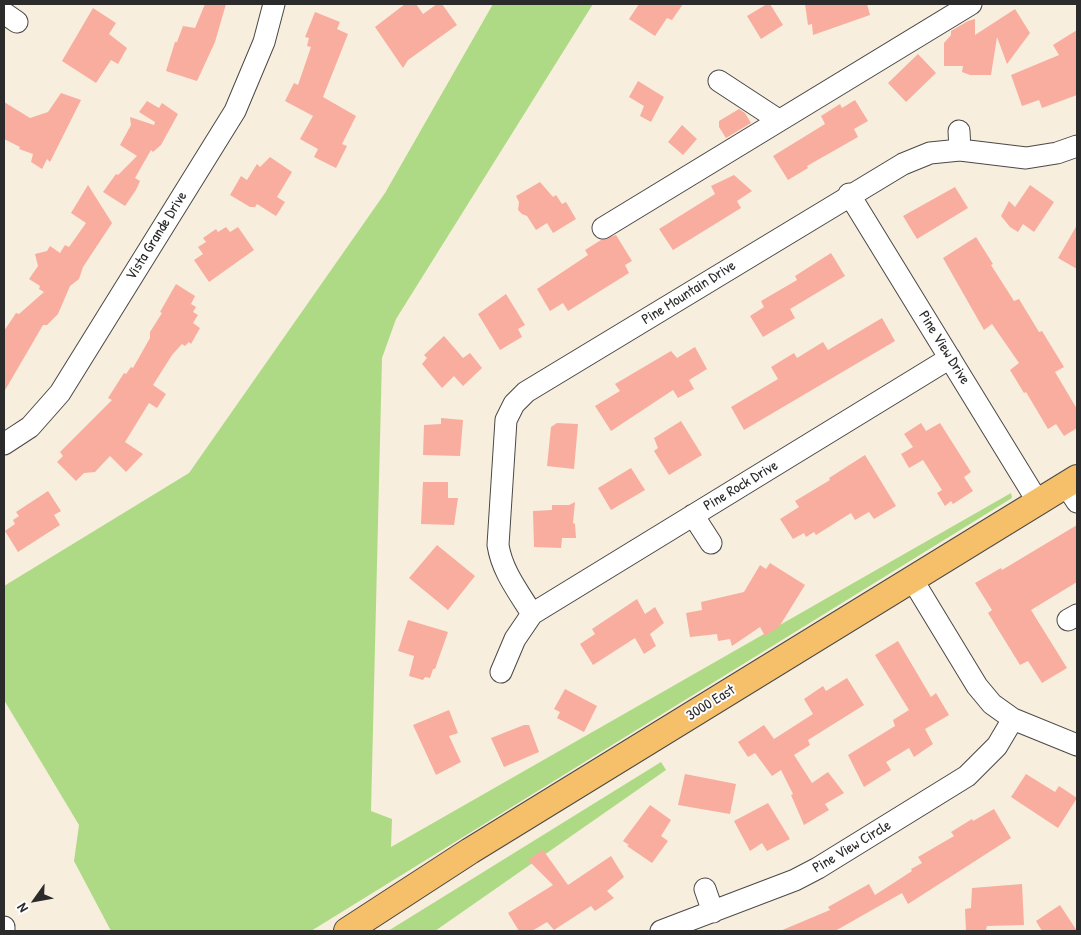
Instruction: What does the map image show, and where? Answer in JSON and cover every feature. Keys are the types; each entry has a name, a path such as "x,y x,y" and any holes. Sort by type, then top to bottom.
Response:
{"main road":[{"name":"3000 East","path":"347,931 470,851 1038,502 1074,488"}],"street":[{"name":"Vista Grande Drive","path":"4,444 30,427 60,393 235,111 264,42 274,4"},
{"path":"602,228 971,4"},
{"path":"719,81 774,117 777,122"},
{"name":"Pine Mountain Drive","path":"532,614 506,572 500,559 498,545 506,420 514,404 526,392 849,194 903,164 959,140 1026,158 1057,153 1077,146"},
{"name":"Pine View Drive","path":"849,194 1038,502"},
{"name":"Pine Rock Drive","path":"532,614 950,358"},
{"path":"693,515 710,543"},
{"path":"912,579 977,686 992,704 1013,719 1077,745"},
{"path":"501,672 519,633 532,614"},
{"name":"Pine View Circle","path":"661,931 803,876 967,776 997,746 1013,719"},
{"path":"704,889 713,912"}],"green space":[{"path":"493,4 593,4 396,319 382,358 371,811 392,819 391,847 1011,493 1012,498 311,931 111,931 74,861 79,825 4,700 4,586 189,473 385,193"},
{"path":"661,762 666,770 435,931 388,931"}],"building":[{"path":"205,4 226,4 215,42 197,81 166,71 175,42 177,42 183,26 195,28"},
{"path":"405,4 416,4 423,14 437,4 442,4 457,25 408,60 403,68 375,27"},
{"path":"639,4 683,4 672,20 667,18 655,36 629,19"},
{"path":"770,4 783,25 761,39 747,16"},
{"path":"805,4 867,4 870,15 813,35 812,24 808,25"},
{"path":"93,8 116,23 109,34 127,48 118,64 111,60 96,83 62,61"},
{"path":"1015,9 1030,33 1007,64 997,37 991,75 970,75 962,72 963,66 944,66 944,43 951,35 951,31 975,19 975,35"},
{"path":"315,12 340,22 337,29 348,34 323,97 356,116 342,144 347,146 336,168 314,157 318,149 300,139 313,116 285,101 294,83 298,85 311,47 307,46 309,38 305,37"},
{"path":"1077,30 1077,95 1042,108 1039,100 1022,106 1011,75 1059,55 1053,45"},
{"path":"918,54 936,73 906,102 888,83"},
{"path":"638,81 664,97 651,122 640,116 644,106 629,97"},
{"path":"61,93 81,100 50,162 47,159 42,169 31,162 33,154 19,149 20,147 4,139 4,102 30,118 48,112"},
{"path":"855,100 868,121 854,129 858,137 807,166 808,168 788,180 773,156 825,124 821,116 840,104 842,108"},
{"path":"147,101 159,108 162,103 178,114 161,145 153,152 151,150 135,178 140,181 136,190 125,206 103,192 116,174 118,175 137,156 120,145 131,125 130,117 154,125 155,122 139,112"},
{"path":"739,109 745,113 751,123 726,138 719,127 719,121"},
{"path":"682,125 697,139 683,155 668,142"},
{"path":"270,157 292,172 277,197 285,202 276,216 257,204 255,207 250,207 230,195 241,176 247,180 257,164 260,167"},
{"path":"734,175 752,191 737,201 741,208 673,250 659,229 715,194 711,186"},
{"path":"540,182 553,197 556,195 562,204 566,202 576,219 553,233 547,223 536,230 527,216 518,210 519,202 516,196"},
{"path":"88,185 112,223 83,267 79,279 70,286 58,314 47,325 43,325 4,392 4,331 16,313 19,314 44,292 39,289 40,286 29,279 38,266 35,254 47,251 50,246 60,253 65,245 69,247 86,223 71,213"},
{"path":"1030,185 1054,202 1034,232 1023,224 1018,232 1010,227 1001,216 1009,201 1015,207"},
{"path":"955,187 968,208 917,239 903,216"},
{"path":"1077,225 1077,269 1058,258"},
{"path":"226,227 230,232 238,227 254,250 209,282 194,260 203,254 198,247 206,242 203,238 216,229 218,232"},
{"path":"616,235 632,261 625,265 629,273 568,311 563,303 550,311 537,289 588,255 585,250 601,240"},
{"path":"976,237 1014,301 1019,299 1039,332 1042,331 1064,367 1055,372 1077,409 1077,428 1064,436 1056,424 1048,429 1026,392 1024,393 1010,370 1019,363 992,324 984,330 943,258"},
{"path":"831,253 845,276 790,309 795,318 763,337 750,316 764,307 761,301 797,280 795,276"},
{"path":"176,284 195,296 191,304 196,307 193,312 198,315 193,323 200,328 191,344 189,342 185,346 182,344 172,355 153,385 166,394 157,408 149,403 125,442 143,454 126,472 110,456 95,472 84,473 76,481 57,462 63,456 60,452 112,400 108,398 124,373 126,374 131,367 133,368"},
{"path":"506,294 525,325 518,329 522,337 500,350 478,314"},
{"path":"882,318 895,341 744,430 731,407 778,379 771,367 794,353 797,358 823,342 828,350"},
{"path":"444,336 463,358 470,353 482,368 463,386 454,376 442,388 422,364 427,358 424,355"},
{"path":"695,347 707,369 689,380 694,389 678,398 673,390 611,431 595,406 620,391 615,384 671,351 677,358"},
{"path":"441,418 463,420 460,456 423,455 424,425 441,424"},
{"path":"681,421 702,455 669,475 654,451 658,448 654,438"},
{"path":"557,423 578,424 574,469 547,466 551,427"},
{"path":"921,423 926,431 940,423 971,472 964,477 973,491 953,504 951,501 945,506 937,493 942,490 923,460 909,468 901,454 913,447 904,434"},
{"path":"865,455 896,506 874,519 869,512 855,520 851,513 816,535 814,532 806,537 804,533 793,539 780,519 799,507 795,501 830,480 829,478"},
{"path":"631,468 645,490 611,510 598,488"},
{"path":"423,482 448,482 448,498 458,498 454,525 421,524"},
{"path":"48,491 61,511 54,515 60,525 18,552 5,531 15,524 13,520 19,516 16,512"},
{"path":"575,502 573,523 575,524 576,538 562,538 561,548 534,547 533,511 552,510 552,505 569,505"},
{"path":"1077,525 1077,582 1031,610 1067,668 1042,683 1028,661 1020,665 988,613 992,610 975,583 1001,568 1002,570"},
{"path":"437,545 475,576 448,610 409,578"},
{"path":"770,563 805,585 779,627 765,636 760,627 732,646 730,639 718,641 717,634 690,637 686,613 702,610 701,602 744,592 760,565 766,569"},
{"path":"637,599 645,614 655,607 664,623 650,634 656,646 644,654 635,638 593,665 580,644 595,634 592,629"},
{"path":"408,620 448,632 430,678 425,677 423,680 409,676 414,656 398,651"},
{"path":"898,641 931,697 936,693 949,715 925,729 933,744 914,757 909,748 886,762 891,770 864,787 848,755 895,726 893,720 909,710 875,655"},
{"path":"847,678 864,705 808,740 810,745 794,755 812,783 828,772 844,793 825,804 829,810 804,825 791,795 793,794 781,770 772,776 755,753 748,757 738,742 764,725 774,739 813,714 804,699 823,686 826,691"},
{"path":"565,689 597,706 584,732 557,718 560,712 554,709"},
{"path":"449,710 458,733 449,736 461,762 436,775 413,725"},
{"path":"524,725 529,725 539,752 504,767 491,738"},
{"path":"685,774 736,784 730,814 678,805"},
{"path":"1026,774 1055,792 1059,786 1077,798 1058,828 1011,797"},
{"path":"768,803 790,839 767,851 762,843 750,851 734,821"},
{"path":"650,805 671,820 661,836 668,841 652,863 627,846 629,845 623,841"},
{"path":"994,809 1011,838 908,904 902,893 835,931 780,931 830,910 828,907 869,884 875,895 922,863 918,857 954,836 951,832 972,819 973,821"},
{"path":"543,850 568,885 611,856 624,877 607,891 614,898 595,911 591,906 554,930 547,922 532,931 519,931 508,913 553,885 528,860"},
{"path":"1022,884 1024,925 987,926 986,930 966,931 965,909 971,908 972,888"},
{"path":"1060,905 1077,931 1042,931 1036,921"}]}
